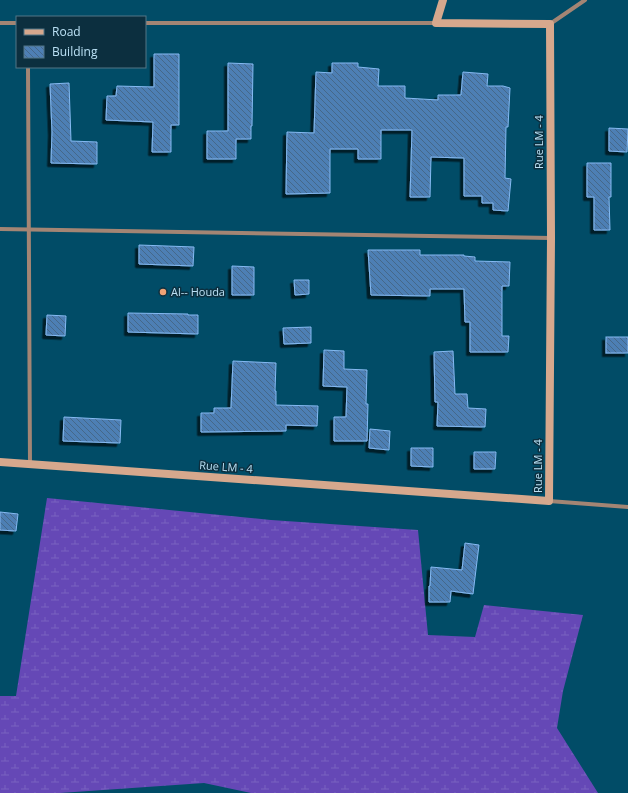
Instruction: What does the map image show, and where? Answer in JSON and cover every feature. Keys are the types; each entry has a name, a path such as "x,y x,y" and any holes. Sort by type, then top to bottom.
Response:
{"street":[{"path":"436,23 443,0"},
{"path":"146,23 550,24 585,0"},
{"path":"0,23 16,23"},
{"name":"Rue LM - 4","path":"0,462 549,500 551,238 550,24"},
{"path":"28,68 30,464"},
{"path":"0,229 551,238"},
{"path":"549,500 628,507"}],"green space":[{"path":"47,498 271,520 418,530 428,635 475,637 484,605 583,615 563,691 557,728 598,793 251,793 204,783 60,793 0,793 0,696 16,696"}],"building":[{"path":"154,54 179,54 179,125 171,125 171,152 152,152 153,122 106,120 107,96 116,96 117,86 154,87"},
{"path":"228,63 253,64 251,139 236,139 236,159 207,159 207,131 228,131"},
{"path":"332,63 358,63 358,67 379,69 378,86 405,86 405,98 438,100 438,95 461,95 463,72 488,74 487,86 503,86 510,88 508,127 506,127 505,178 511,179 508,211 493,210 493,203 482,203 482,196 464,196 464,158 431,157 430,197 410,197 412,130 381,130 381,159 358,159 358,149 330,149 330,193 286,194 287,132 314,133 316,72 332,73"},
{"path":"69,83 71,141 97,142 97,164 51,163 52,132 50,84"},
{"path":"609,128 628,129 627,152 609,151"},
{"path":"587,163 611,163 611,197 609,197 610,230 594,230 594,197 587,197"},
{"path":"139,245 194,247 193,266 139,264"},
{"path":"368,250 420,250 420,255 464,255 475,257 475,261 510,262 509,286 502,286 502,336 509,336 508,352 470,352 470,322 465,322 464,289 430,289 430,296 371,295"},
{"path":"232,266 254,267 254,295 232,295"},
{"path":"294,280 309,280 309,294 295,295"},
{"path":"128,313 198,315 198,334 128,332"},
{"path":"47,315 66,316 65,336 46,335"},
{"path":"311,327 311,343 284,344 283,328"},
{"path":"606,337 628,337 628,353 606,353"},
{"path":"324,350 344,351 344,369 367,370 367,441 334,441 334,417 346,417 347,387 323,386"},
{"path":"453,351 455,394 467,394 468,408 486,409 485,427 437,426 438,402 435,402 434,352"},
{"path":"233,361 276,363 276,405 318,406 317,426 286,425 286,431 201,432 201,413 214,413 214,408 231,408"},
{"path":"64,417 121,420 120,443 63,441"},
{"path":"370,429 390,431 389,450 369,448"},
{"path":"411,448 433,448 433,467 411,466"},
{"path":"474,452 496,452 495,469 474,469"},
{"path":"0,512 18,514 16,531 0,530"},
{"path":"465,543 479,545 473,594 451,591 450,602 429,602 431,567 462,570"}],"place":[{"name":"Al-- Houda","path":"163,292"}]}
